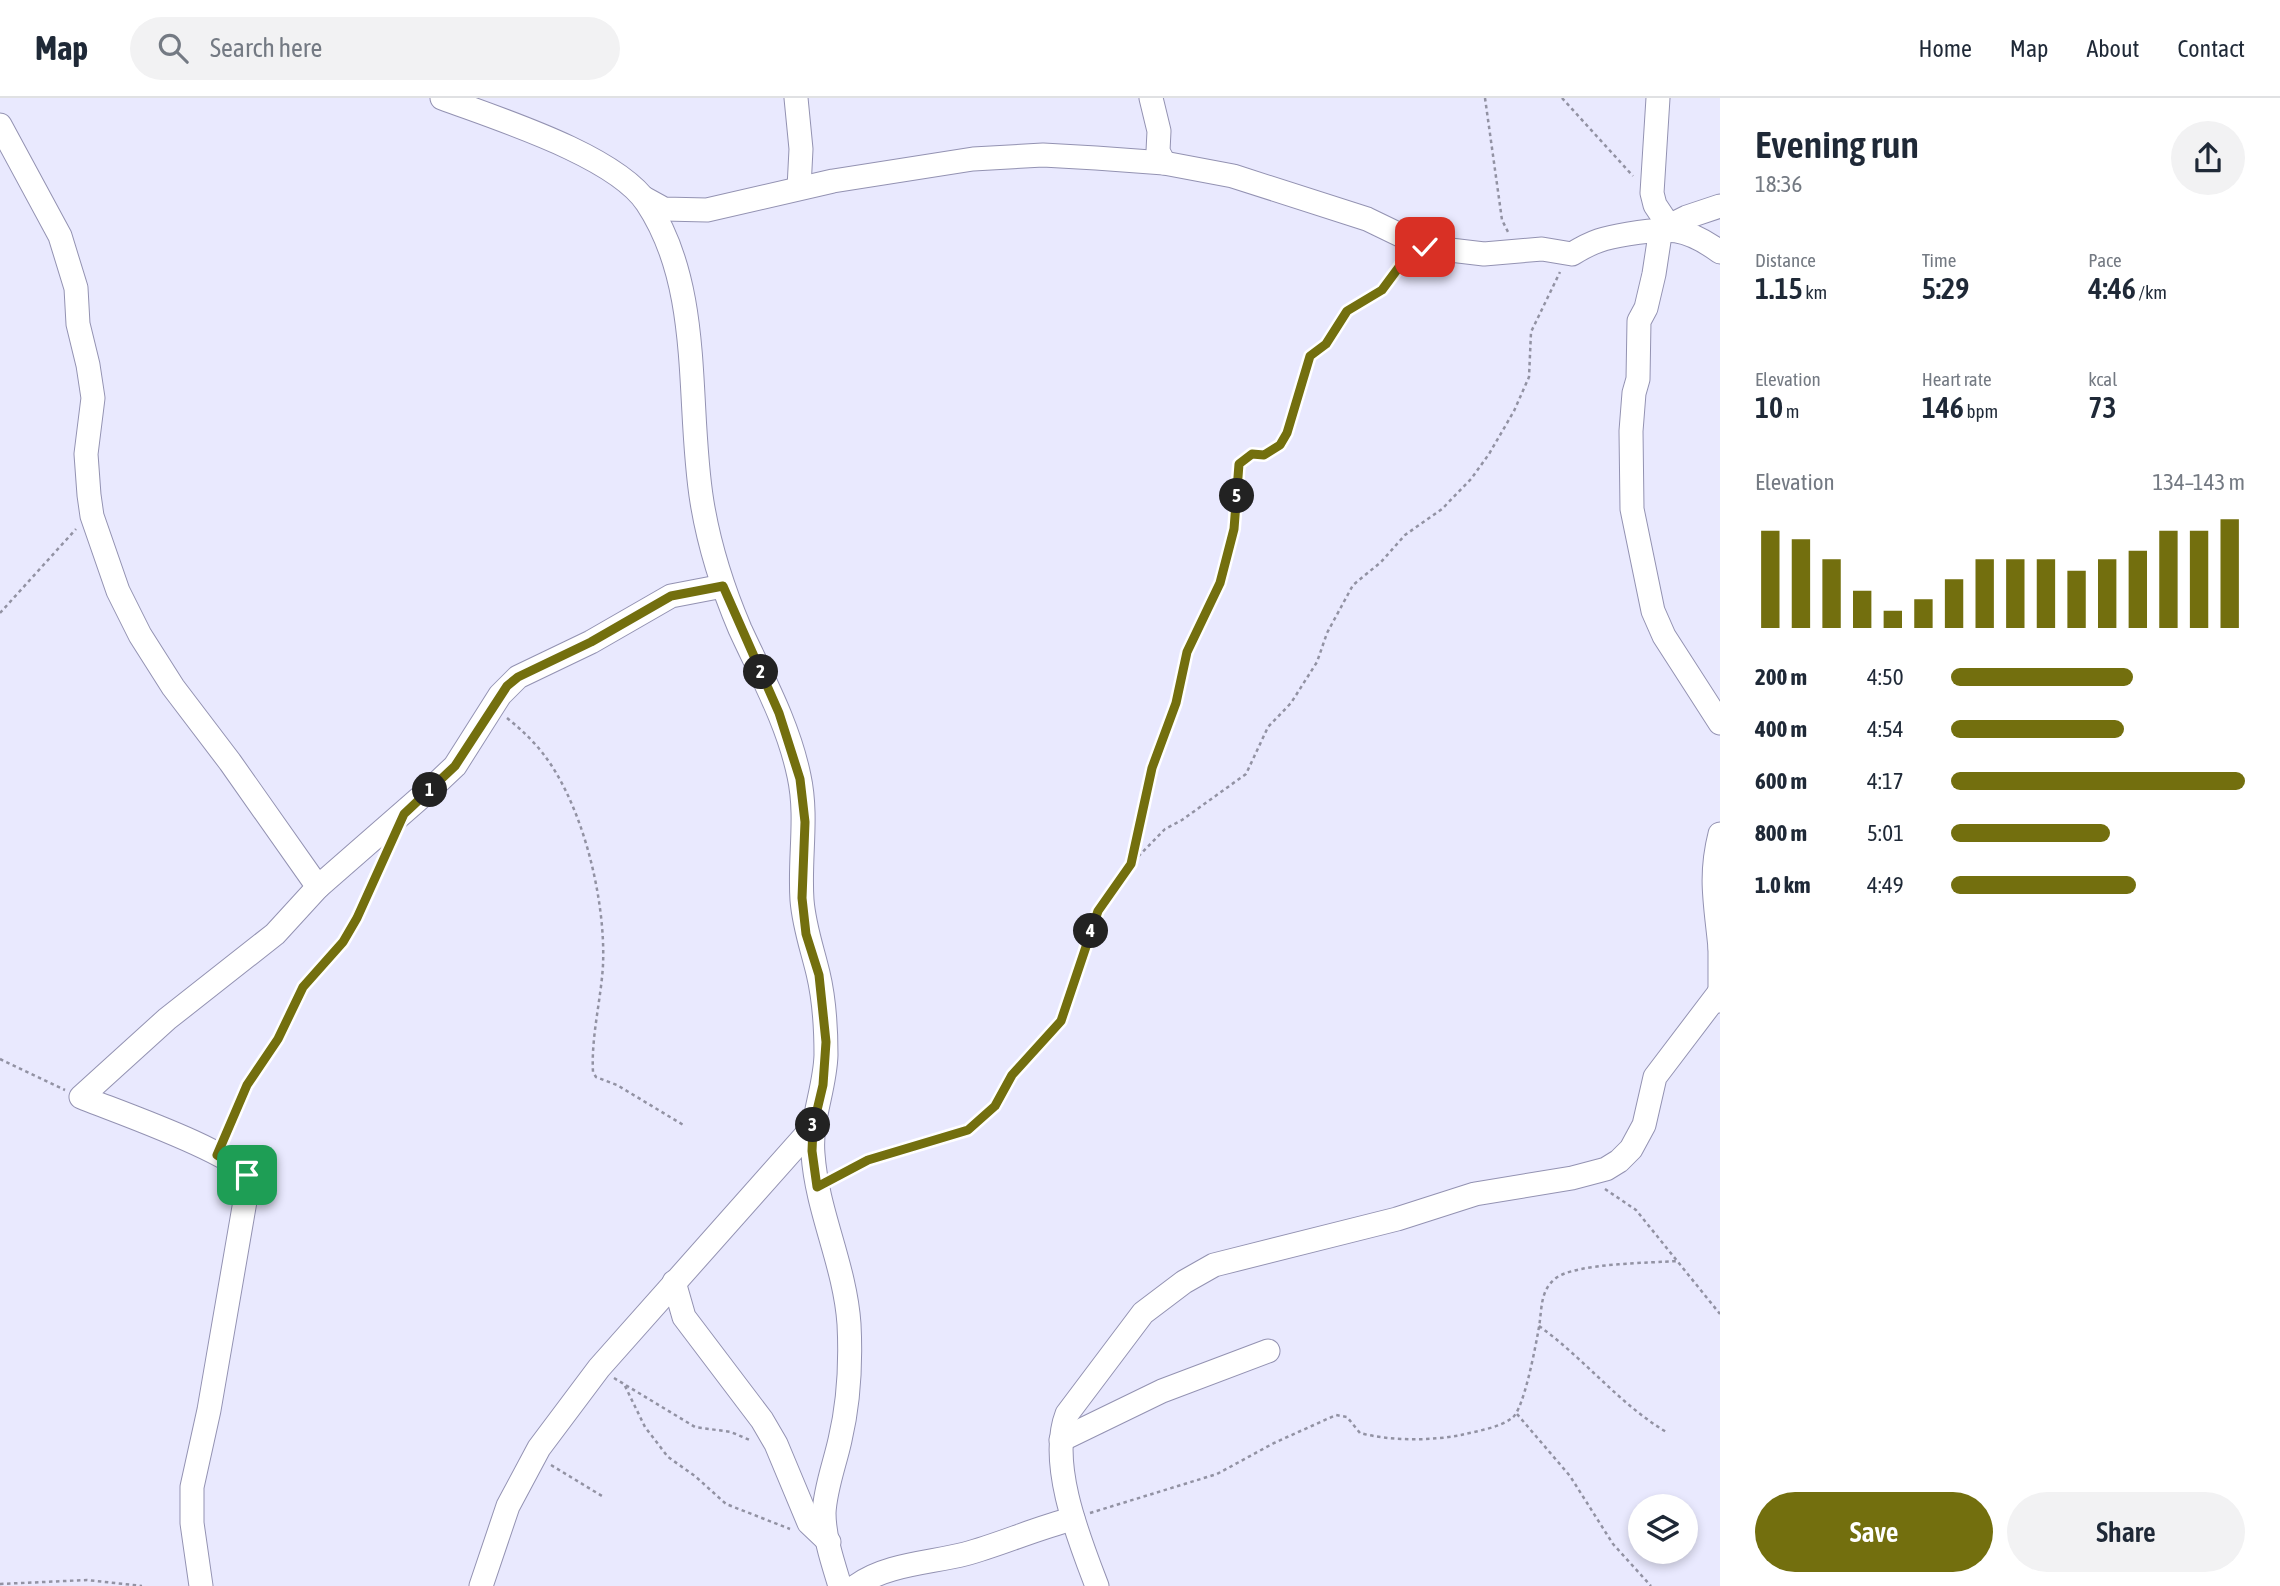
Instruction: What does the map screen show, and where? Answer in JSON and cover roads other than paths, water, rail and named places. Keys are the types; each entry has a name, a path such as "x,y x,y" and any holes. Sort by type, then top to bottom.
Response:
{"street":[{"path":"442,98 493,115 581,155 612,171 644,198 664,209 707,210 799,188 874,174 973,159 1044,155 1164,163 1233,176 1367,219 1425,247 1484,254 1542,249 1572,254 1594,240 1666,228 1687,217 1720,206"},
{"path":"796,98 801,149 799,188"},
{"path":"1151,98 1159,131 1158,151 1164,163"},
{"path":"1658,98 1653,199 1666,228 1639,321 1638,379 1631,431 1632,509 1653,611 1664,636 1720,723"},
{"path":"0,125 60,236 76,288 78,324 89,365 93,398 86,454 92,516 118,591 140,635 173,687 230,762 318,887"},
{"path":"644,198 664,232 680,292 688,333 702,500 723,586 779,713 800,779 805,822 802,898 806,934 819,975 826,1042 823,1085 813,1127 812,1151 817,1187 842,1270 849,1319 850,1360 841,1436 824,1511 840,1586"},
{"path":"1666,228 1700,238 1720,252"},
{"path":"201,1586 192,1522 192,1487 209,1410 249,1181 244,1170 217,1155 81,1097 167,1019 275,934 318,887 404,814 455,766 507,686 518,677 591,642 671,596 723,586"},
{"path":"1097,1586 1073,1519 1066,1491 1060,1440 1067,1414 1143,1313 1184,1282 1214,1265 1397,1219 1475,1194 1572,1178 1606,1169 1631,1149 1644,1125 1655,1077 1719,998 1720,948 1713,902 1714,857 1720,834"},
{"path":"481,1586 508,1506 539,1448 599,1368 813,1127"},
{"path":"674,1282 684,1317 762,1420 776,1444 809,1523 829,1542"},
{"path":"655,1304 684,1317"},
{"path":"1060,1440 1161,1391 1268,1351"},
{"path":"856,1586 882,1574 968,1553 1043,1526 1073,1519"}]}
